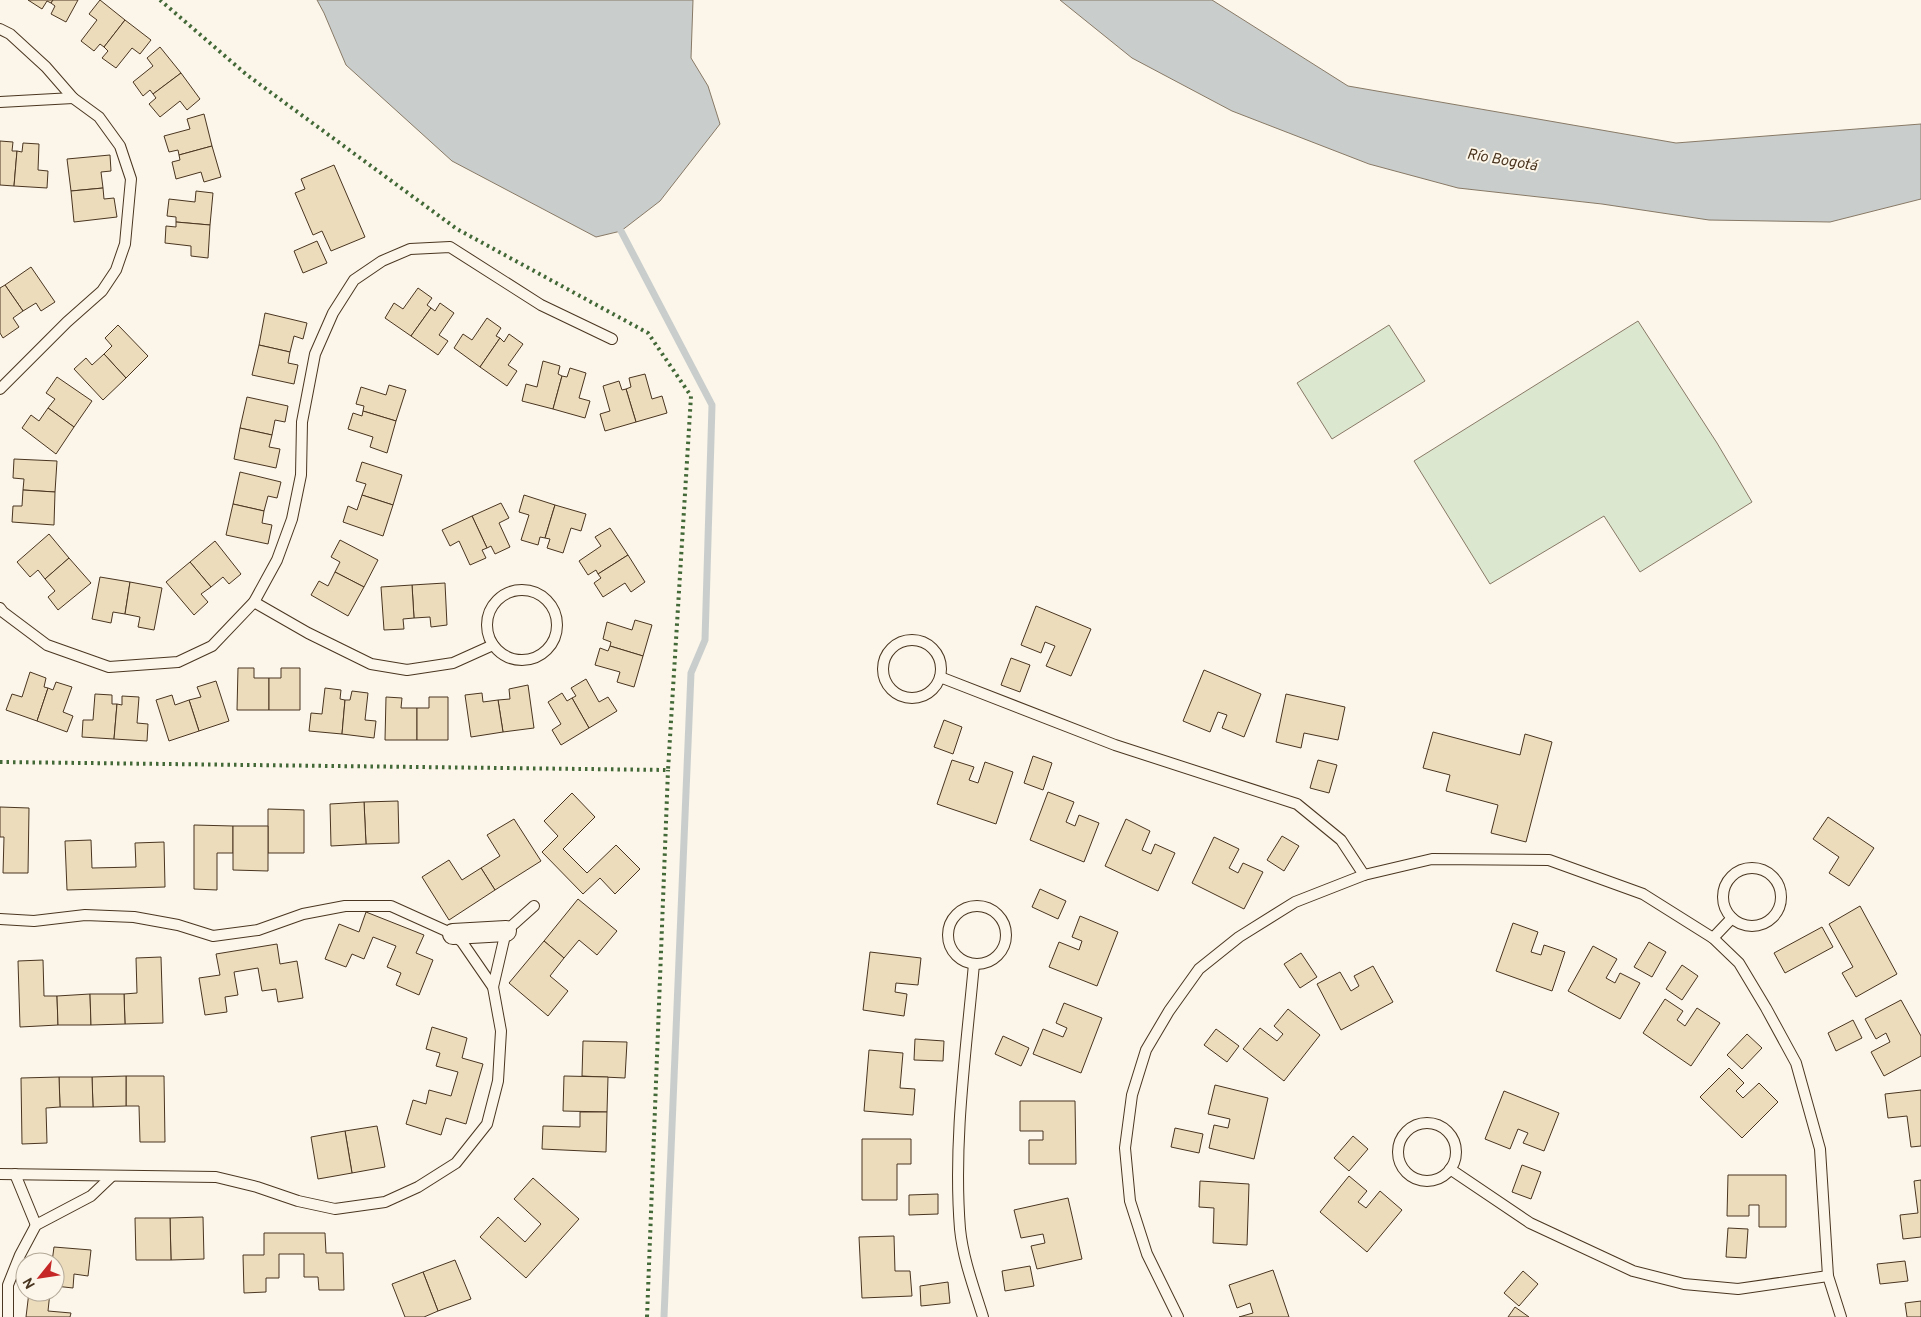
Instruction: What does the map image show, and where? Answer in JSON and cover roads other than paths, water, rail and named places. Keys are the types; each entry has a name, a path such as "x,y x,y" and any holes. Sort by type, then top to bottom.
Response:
{"street":[{"path":"453,934 506,931"}],"lane":[{"path":"0,29 10,34 46,67 73,98 99,117 120,146 131,179 125,244 116,270 102,291 67,322 0,389"},
{"path":"0,102 73,98"},
{"path":"0,608 47,645 109,668 178,662 212,646 254,602 277,560 292,519 301,475 302,422 315,354 333,313 354,280 382,261 410,249 450,248 540,305 612,339"},
{"path":"519,589 529,590 548,600 554,609 557,619 556,635 548,649 540,656 530,660 509,658 493,645 487,626 488,615 492,606 499,598 508,592 519,589"},
{"path":"254,602 308,633 371,664 407,670 453,663 493,645"},
{"path":"918,640 927,644 939,657 940,677 936,686 929,693 920,697 910,698 900,695 886,681 884,663 887,654 900,642 918,640"},
{"path":"940,677 1115,745 1297,804 1341,840 1364,874"},
{"path":"1178,1317 1147,1254 1130,1201 1125,1148 1132,1095 1146,1050 1169,1011 1199,970 1239,937 1295,902 1364,874 1432,859 1549,860 1643,894 1713,938 1739,963 1796,1063 1820,1149 1828,1276 1842,1317"},
{"path":"1758,869 1774,878 1779,886 1781,896 1780,906 1776,914 1760,926 1740,924 1732,918 1726,910 1724,892 1727,883 1733,876 1740,871 1758,869"},
{"path":"0,920 34,921 85,915 134,917 178,926 213,936 258,930 303,914 345,906 391,906 453,934 462,942 493,987"},
{"path":"0,1174 216,1177 257,1187 298,1201 335,1209 385,1202 418,1187 456,1163 487,1124 498,1081 501,1031 493,987 506,931 534,906"},
{"path":"974,906 983,907 998,916 1003,924 1005,933 1004,943 1000,952 993,959 984,963 974,964 956,956 948,939 948,930 957,914 974,906"},
{"path":"1713,938 1732,918"},
{"path":"974,964 959,1132 960,1230 968,1269 983,1317"},
{"path":"1423,1123 1441,1127 1454,1141 1456,1150 1450,1169 1443,1176 1434,1180 1424,1181 1407,1173 1400,1164 1398,1156 1398,1146 1401,1138 1415,1126 1423,1123"},
{"path":"1450,1169 1530,1223 1633,1270 1684,1284 1738,1289 1828,1276"},
{"path":"15,1174 36,1224"},
{"path":"8,1317 8,1285 20,1255 36,1224 91,1196 112,1176"}],"water":[{"path":"317,0 693,0 691,58 708,86 720,124 660,201 621,231 596,237 452,161 346,65"},
{"name":"Río Bogotá","path":"1060,0 1212,0 1348,86 1676,143 1921,124 1921,199 1830,222 1709,220 1602,204 1458,188 1369,164 1232,111 1132,58"}],"waterway":[{"path":"621,231 712,405 705,640 691,673 664,1317"}]}
